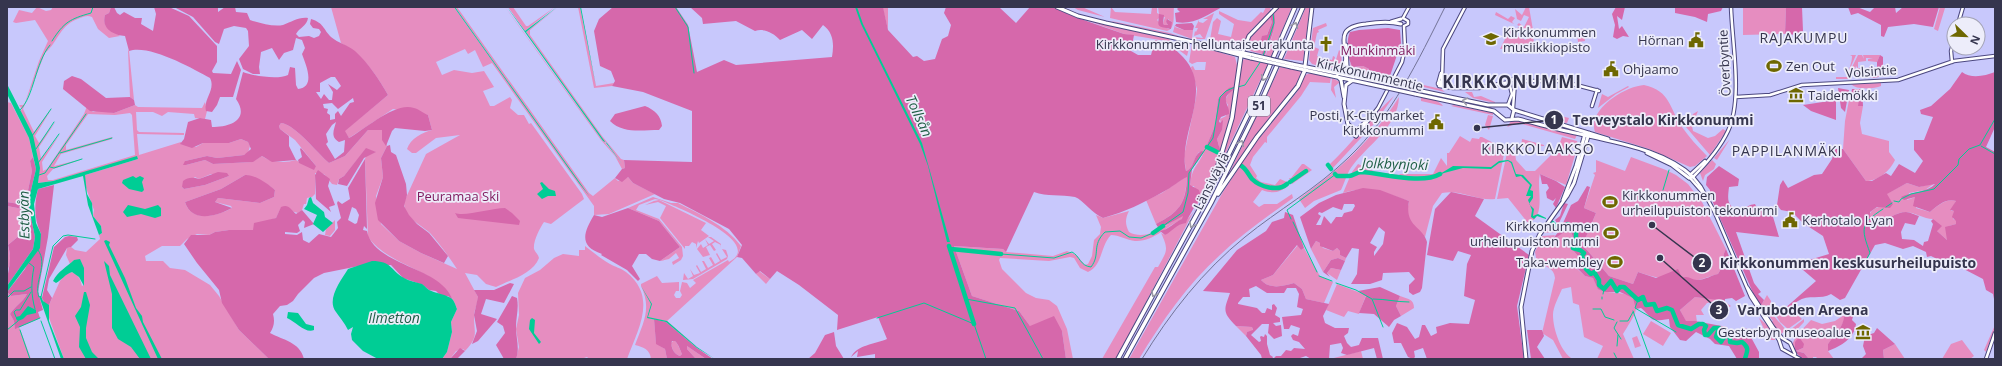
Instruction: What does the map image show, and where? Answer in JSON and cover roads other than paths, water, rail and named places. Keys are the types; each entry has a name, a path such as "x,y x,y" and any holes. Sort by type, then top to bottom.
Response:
{"highway":[{"name":"Länsiväylä","path":"1118,359 1210,190 1257,94 1295,7"},
{"name":"Länsiväylä","path":"1125,359 1211,203 1261,102 1303,7"},
{"path":"1210,190 1228,137 1237,93 1242,54"},
{"path":"1211,203 1257,137 1295,90 1305,68"}],"main road":[{"name":"Kirkkonummentie","path":"1057,7 1091,20 1291,66 1384,85 1415,94 1494,112 1500,115"},
{"path":"1305,68 1312,7"},
{"path":"1242,54 1249,36 1276,8"},
{"path":"1356,136 1351,133 1345,112 1341,80 1338,75 1345,66 1345,34 1351,26 1391,22 1404,19"},
{"path":"1391,22 1403,25"},
{"path":"1344,97 1346,85 1353,78 1350,74 1348,66 1345,41"},
{"name":"Kirkkonummentie","path":"1384,85 1417,90 1488,106 1504,106"},
{"path":"1587,134 1518,119 1505,120 1500,115 1500,109 1508,105 1519,113 1611,141 1644,152 1691,176"},
{"path":"1512,119 1514,109"},
{"path":"1349,125 1355,132 1356,136"},
{"path":"1526,359 1521,307 1530,259 1539,236 1568,193 1578,173 1587,134"}],"street":[{"path":"1464,7 1443,49 1439,84 1457,88 1479,88 1512,83 1561,81 1598,91 1592,106"},
{"name":"Överbyntie","path":"1691,176 1722,142 1729,130 1734,114 1736,97 1731,7"},
{"path":"1356,136 1374,113 1404,57 1403,25 1408,8"},
{"path":"1403,25 1408,24 1404,19"},
{"path":"1951,56 1952,62"},
{"name":"Volsintie","path":"1736,97 1741,98 1770,95 1802,85 1898,80 1952,62 1995,56"},
{"path":"1508,105 1512,94 1512,83"},
{"path":"1512,83 1514,109"},
{"path":"1355,132 1374,113"},
{"path":"1691,176 1705,196 1719,223 1756,306 1781,344 1782,349 1795,354"},
{"path":"1747,287 1767,319 1785,340 1789,342 1795,354 1800,359"},
{"path":"1985,359 1995,333"},
{"path":"1781,344 1785,340"},
{"path":"1786,350 1791,347"}],"water":[{"path":"455,7 590,197 579,183"},
{"path":"507,7 525,31 557,7 526,32 605,142 603,141"},
{"path":"580,7 581,7 596,86"},
{"path":"855,7 857,7 863,24 922,143 950,242 947,242 928,166 920,144 861,24"},
{"path":"7,84 33,135 40,168 38,183 53,181 137,156 138,159 85,175 87,194 92,203 93,216 101,226 102,233 99,235 88,205 83,176 38,189 34,204 36,223 41,234 40,248 7,292 7,286 33,249 35,237 28,203 36,169 29,138 7,94"},
{"path":"605,142 607,143 622,164"},
{"path":"1508,160 1512,162 1516,174 1523,175 1532,185 1530,190 1533,191 1533,198 1529,203 1528,200 1531,196 1526,196 1530,185 1521,176 1516,177 1511,163 1508,161 1499,163 1491,169 1463,168 1435,177 1453,166 1491,167 1499,161"},
{"path":"133,176 136,178 140,176 144,178 142,182 144,190 142,192 129,189 122,183 123,180"},
{"path":"542,182 549,189 555,191 556,196 548,196 542,199 537,194 543,189 540,183"},
{"path":"311,197 313,203 324,212 325,217 333,223 323,232 313,224 317,215 304,209 309,198"},
{"path":"128,205 145,209 158,205 161,208 161,216 155,218 141,214 127,217 123,212"},
{"path":"1530,205 1534,209 1533,216 1538,214 1546,219 1537,216 1534,219 1531,217 1532,210"},
{"path":"106,240 110,242 109,245 125,278 136,308 142,316 143,322 162,359 158,359 104,241"},
{"path":"80,259 84,268 84,286 79,277 72,272 56,283 53,281 60,272 74,260"},
{"path":"104,261 109,266 110,275 151,359 140,359 131,347 118,339 112,328 112,294"},
{"name":"Ilmetton","path":"372,261 379,261 387,264 404,278 422,284 429,290 447,296 453,300 457,309 451,322 452,332 447,352 442,359 378,359 363,351 352,340 351,334 353,327 348,330 336,312 333,307 334,296 338,284 348,269"},
{"path":"641,286 652,304 648,317 667,321 697,347 715,359 697,348 666,322 647,318 651,304"},
{"path":"84,292 86,292 90,305 86,328 86,338 92,352 99,359 86,359 79,347 80,327 75,316 81,307"},
{"path":"39,296 41,296 43,301 49,305 49,321 64,359 61,359"},
{"path":"28,306 36,310 36,313 27,315 18,321 16,317 20,316"},
{"path":"288,312 298,313 306,324 314,326 314,330 311,331 304,329 287,318"},
{"path":"532,318 535,320 534,333 541,342 539,344 529,329 530,320"}],"waterway":[{"path":"52,41 64,25 73,19 91,13 93,7"},
{"path":"675,7 688,27 694,73"},
{"path":"1263,56 1274,23 1273,13"},
{"path":"20,110 25,104 41,61 50,45"},
{"path":"1238,87 1245,85 1261,61"},
{"path":"1001,254 1054,258 1072,252 1082,263 1091,267 1094,262 1098,242 1105,232 1120,231 1129,237 1141,238 1153,233 1183,212 1188,193 1189,173 1213,138 1220,97 1226,91 1235,87"},
{"path":"32,136 51,109"},
{"path":"39,175 45,173 86,114"},
{"path":"1894,201 1899,202 1901,199 1911,194 1934,189 1958,165 1959,159 1969,149 1980,145 1995,119"},
{"path":"36,149 54,122"},
{"path":"38,163 59,134"},
{"path":"60,153 112,138"},
{"path":"1981,146 1995,154"},
{"path":"1207,147 1219,153"},
{"path":"50,167 54,168 82,159"},
{"path":"1240,165 1255,182 1264,186 1269,188 1279,188 1287,184"},
{"path":"1328,165 1331,169"},
{"path":"1663,190 1669,170"},
{"path":"1290,182 1306,171"},
{"name":"Jolkbynjoki","path":"1335,174 1337,176 1349,176 1361,172 1402,178 1423,178 1440,174"},
{"path":"1291,219 1287,210 1336,174"},
{"path":"1886,207 1892,203"},
{"path":"1865,262 1870,253 1865,238 1864,227 1875,214 1883,209"},
{"path":"1293,222 1317,272"},
{"name":"Jolkbynjoki","path":"1551,222 1557,227"},
{"name":"Jolkbynjoki","path":"1561,228 1568,224 1576,230 1576,239 1573,248 1584,253 1582,256 1586,269 1591,274 1594,272 1599,280 1599,285 1604,289 1611,281 1617,291 1620,287 1624,287 1638,300 1643,297 1646,305 1654,304 1657,311 1667,308 1672,310 1678,325 1691,329 1699,324 1703,324 1706,326 1704,330 1705,335 1708,335 1714,328 1719,328 1716,337 1721,342 1725,337 1730,336 1730,342 1742,342 1745,344 1747,350 1745,359"},
{"path":"1153,233 1163,226"},
{"path":"41,297 53,246 63,236 68,235 95,239"},
{"path":"949,246 974,324"},
{"path":"951,249 1001,254"},
{"path":"38,250 42,262 38,285 39,297"},
{"path":"29,263 34,267 32,288 35,309"},
{"path":"1319,276 1332,281"},
{"path":"1336,283 1356,290 1372,299 1383,327"},
{"path":"7,298 14,291 24,291 31,287"},
{"name":"Jolkbynjoki","path":"1603,294 1604,289"},
{"path":"16,317 14,312 16,310 20,310 31,292"},
{"path":"966,299 1015,308 1043,359"},
{"path":"1373,299 1409,302"},
{"path":"1638,300 1635,308 1676,332"},
{"path":"877,318 924,303 974,324 986,359"},
{"path":"1593,309 1601,309 1605,317 1614,320"},
{"path":"1633,311 1650,358"},
{"path":"1620,321 1628,321 1633,312"},
{"path":"19,327 40,318"},
{"path":"7,330 18,321"},
{"path":"41,321 55,359"},
{"path":"1617,322 1614,328 1621,339"},
{"path":"20,330 30,359"},
{"path":"1617,346 1618,335"},
{"path":"1614,353 1617,359"}],"railway":[{"path":"1142,359 1176,309 1201,278 1215,264 1245,237 1323,180 1364,142 1391,106 1403,87 1445,7"}],"place":[{"name":"Kirkkonummen musiikkiopisto","path":"1491,39"},
{"name":"Hörnan","path":"1696,40"},
{"name":"Kirkkonummen helluntaiseurakunta","path":"1326,44"},
{"name":"Zen Out","path":"1774,66"},
{"name":"Ohjaamo","path":"1611,69"},
{"name":"Taidemökki","path":"1796,95"},
{"name":"Posti, K-Citymarket Kirkkonummi","path":"1436,122"},
{"name":"Terveystalo Kirkkonummi","path":"1477,128"},
{"name":"Kirkkonummen urheilupuiston tekonurmi","path":"1610,202"},
{"name":"Kerhotalo Lyan","path":"1790,220"},
{"name":"Kirkkonummen keskusurheilupuisto","path":"1652,225"},
{"name":"Kirkkonummen urheilupuiston nurmi","path":"1611,233"},
{"name":"Varuboden Areena","path":"1660,258"},
{"name":"Taka-wembley","path":"1615,262"},
{"name":"Gesterbyn museoalue","path":"1863,332"}],"district":[{"name":"RAJAKUMPU","path":"1804,38"},
{"name":"KIRKKONUMMI","path":"1512,82"},
{"name":"KIRKKOLAAKSO","path":"1538,149"},
{"name":"PAPPILANMÄKI","path":"1787,151"}],"park label":[{"name":"Munkinmäki","path":"1378,50"},
{"name":"Peuramaa Ski","path":"458,196"}],"water label":[{"name":"Tollsån","path":"919,116"},
{"name":"Estbyån","path":"24,215"}]}
